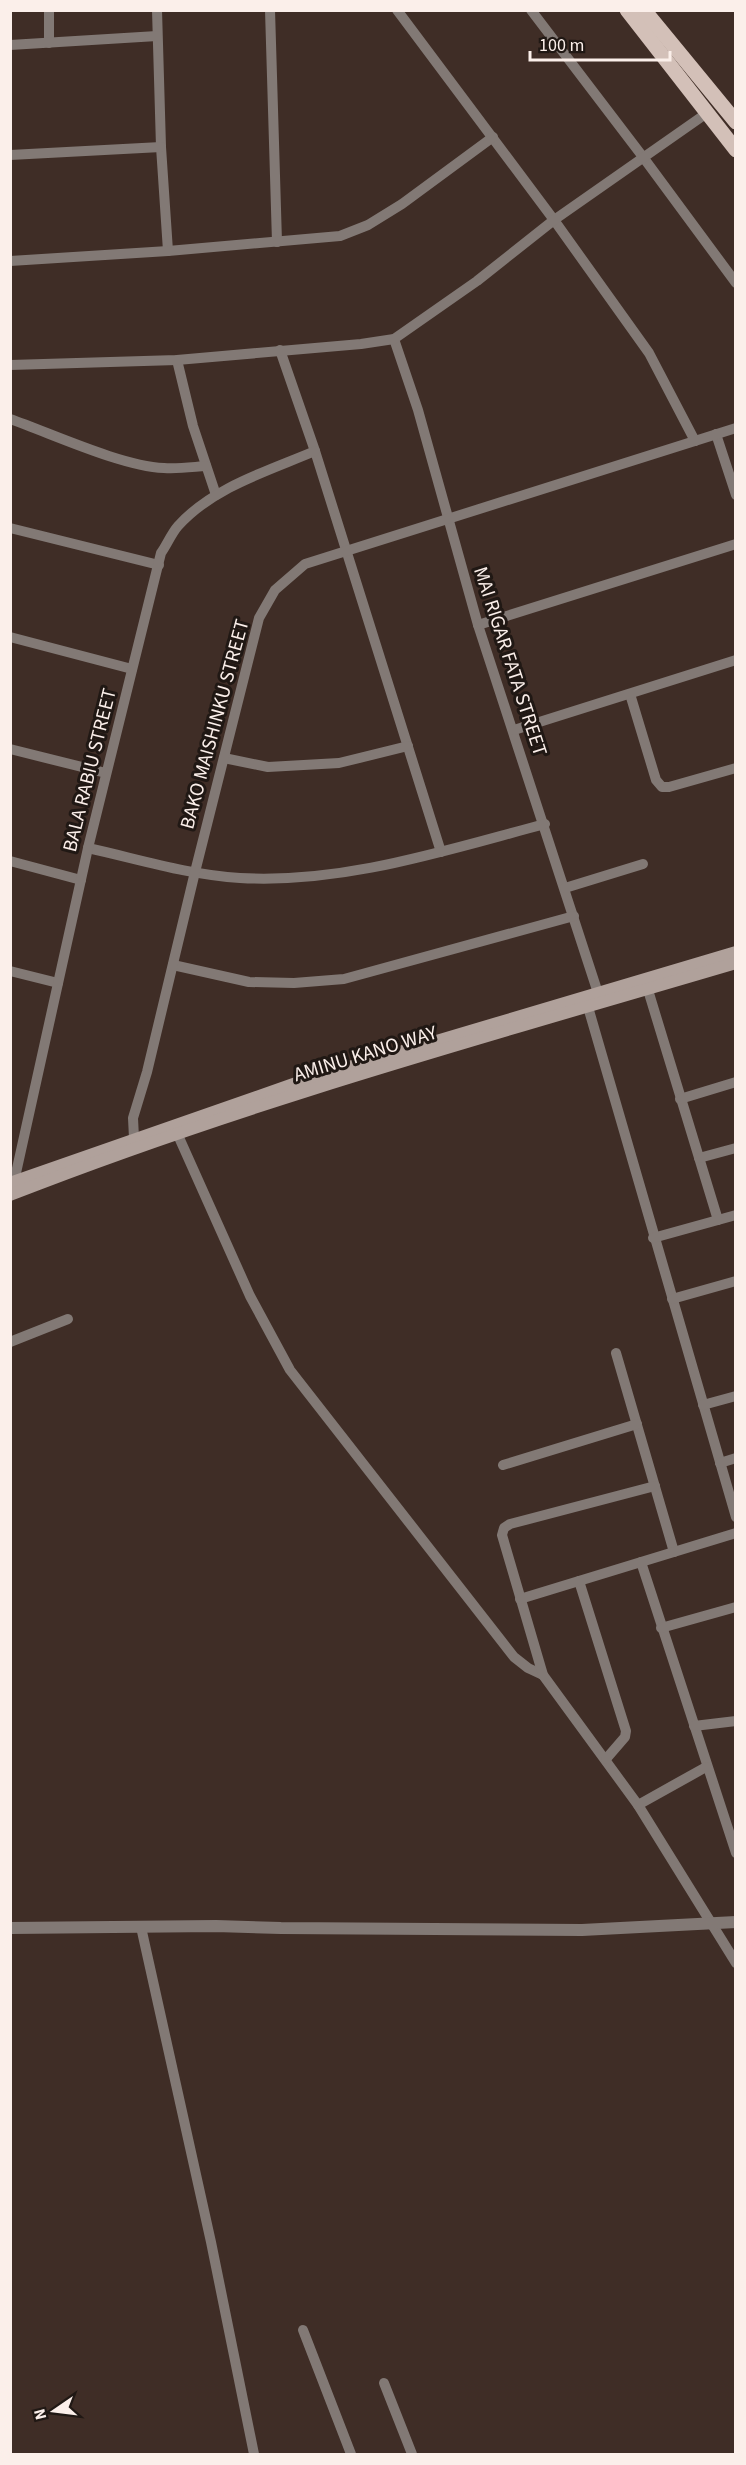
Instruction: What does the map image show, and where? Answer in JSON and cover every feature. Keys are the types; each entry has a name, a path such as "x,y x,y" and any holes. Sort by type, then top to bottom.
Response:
{"main road":[{"path":"627,10 735,150"},
{"path":"644,10 735,122"},
{"name":"AMINU KANO WAY","path":"560,1010 598,993 730,959"},
{"name":"AMINU KANO WAY","path":"12,1183 134,1138 200,1121 355,1064 560,1010 588,1007 648,990 730,959"},
{"name":"AMINU KANO WAY","path":"10,1195 177,1133 200,1121"}],"street":[{"path":"49,10 49,43"},
{"path":"157,10 161,147 168,251"},
{"path":"270,10 277,242"},
{"path":"397,10 554,220 649,353 695,441"},
{"path":"531,10 735,283"},
{"path":"10,45 157,36"},
{"path":"10,365 177,360 394,339 477,281 554,220 707,113"},
{"path":"10,261 168,251 340,236 368,225 402,204 493,137"},
{"path":"10,155 161,147"},
{"name":"MAI RIGAR FATA STREET","path":"394,339 418,410 478,625 545,824 598,993"},
{"path":"280,350 315,451 441,852"},
{"path":"177,360 193,426 216,495"},
{"path":"10,419 147,466 162,468 206,466"},
{"name":"BAKO MAISHINKU STREET","path":"134,1138 133,1118 147,1072 259,618 275,590 305,564 735,428"},
{"path":"716,434 735,495"},
{"name":"BALA RABIU STREET","path":"12,1183 88,848 161,553 177,527 216,495 315,451"},
{"path":"10,528 159,565"},
{"path":"478,625 735,543"},
{"path":"10,637 132,669"},
{"path":"514,730 735,660"},
{"path":"630,694 656,780 662,787 735,768"},
{"path":"224,758 268,767 327,764 408,746"},
{"path":"10,749 106,773"},
{"path":"88,848 195,872 240,878 301,877 368,870 545,824"},
{"path":"10,861 81,879"},
{"path":"565,888 643,864"},
{"path":"173,964 249,982 294,983 344,978 574,916"},
{"path":"10,971 58,983"},
{"path":"648,990 718,1220"},
{"path":"588,1007 735,1517"},
{"path":"680,1099 735,1082"},
{"path":"177,1133 246,1286 290,1370 507,1649 528,1668 543,1675"},
{"path":"699,1158 735,1148"},
{"path":"653,1238 735,1215"},
{"path":"672,1299 735,1281"},
{"path":"10,1342 68,1319"},
{"path":"616,1353 674,1552"},
{"path":"703,1405 735,1396"},
{"path":"504,1464 637,1424"},
{"path":"720,1462 735,1458"},
{"path":"655,1486 510,1524 504,1528 502,1535 543,1675 638,1805 735,1963"},
{"path":"520,1599 735,1533"},
{"path":"641,1562 735,1852"},
{"path":"579,1581 626,1731 625,1737 606,1759"},
{"path":"661,1628 735,1608"},
{"path":"694,1726 735,1720"},
{"path":"638,1805 706,1767"},
{"path":"10,1928 216,1926 582,1930 735,1922"},
{"path":"141,1927 211,2242 254,2454"},
{"path":"303,2330 351,2454"},
{"path":"384,2383 412,2454"}]}
